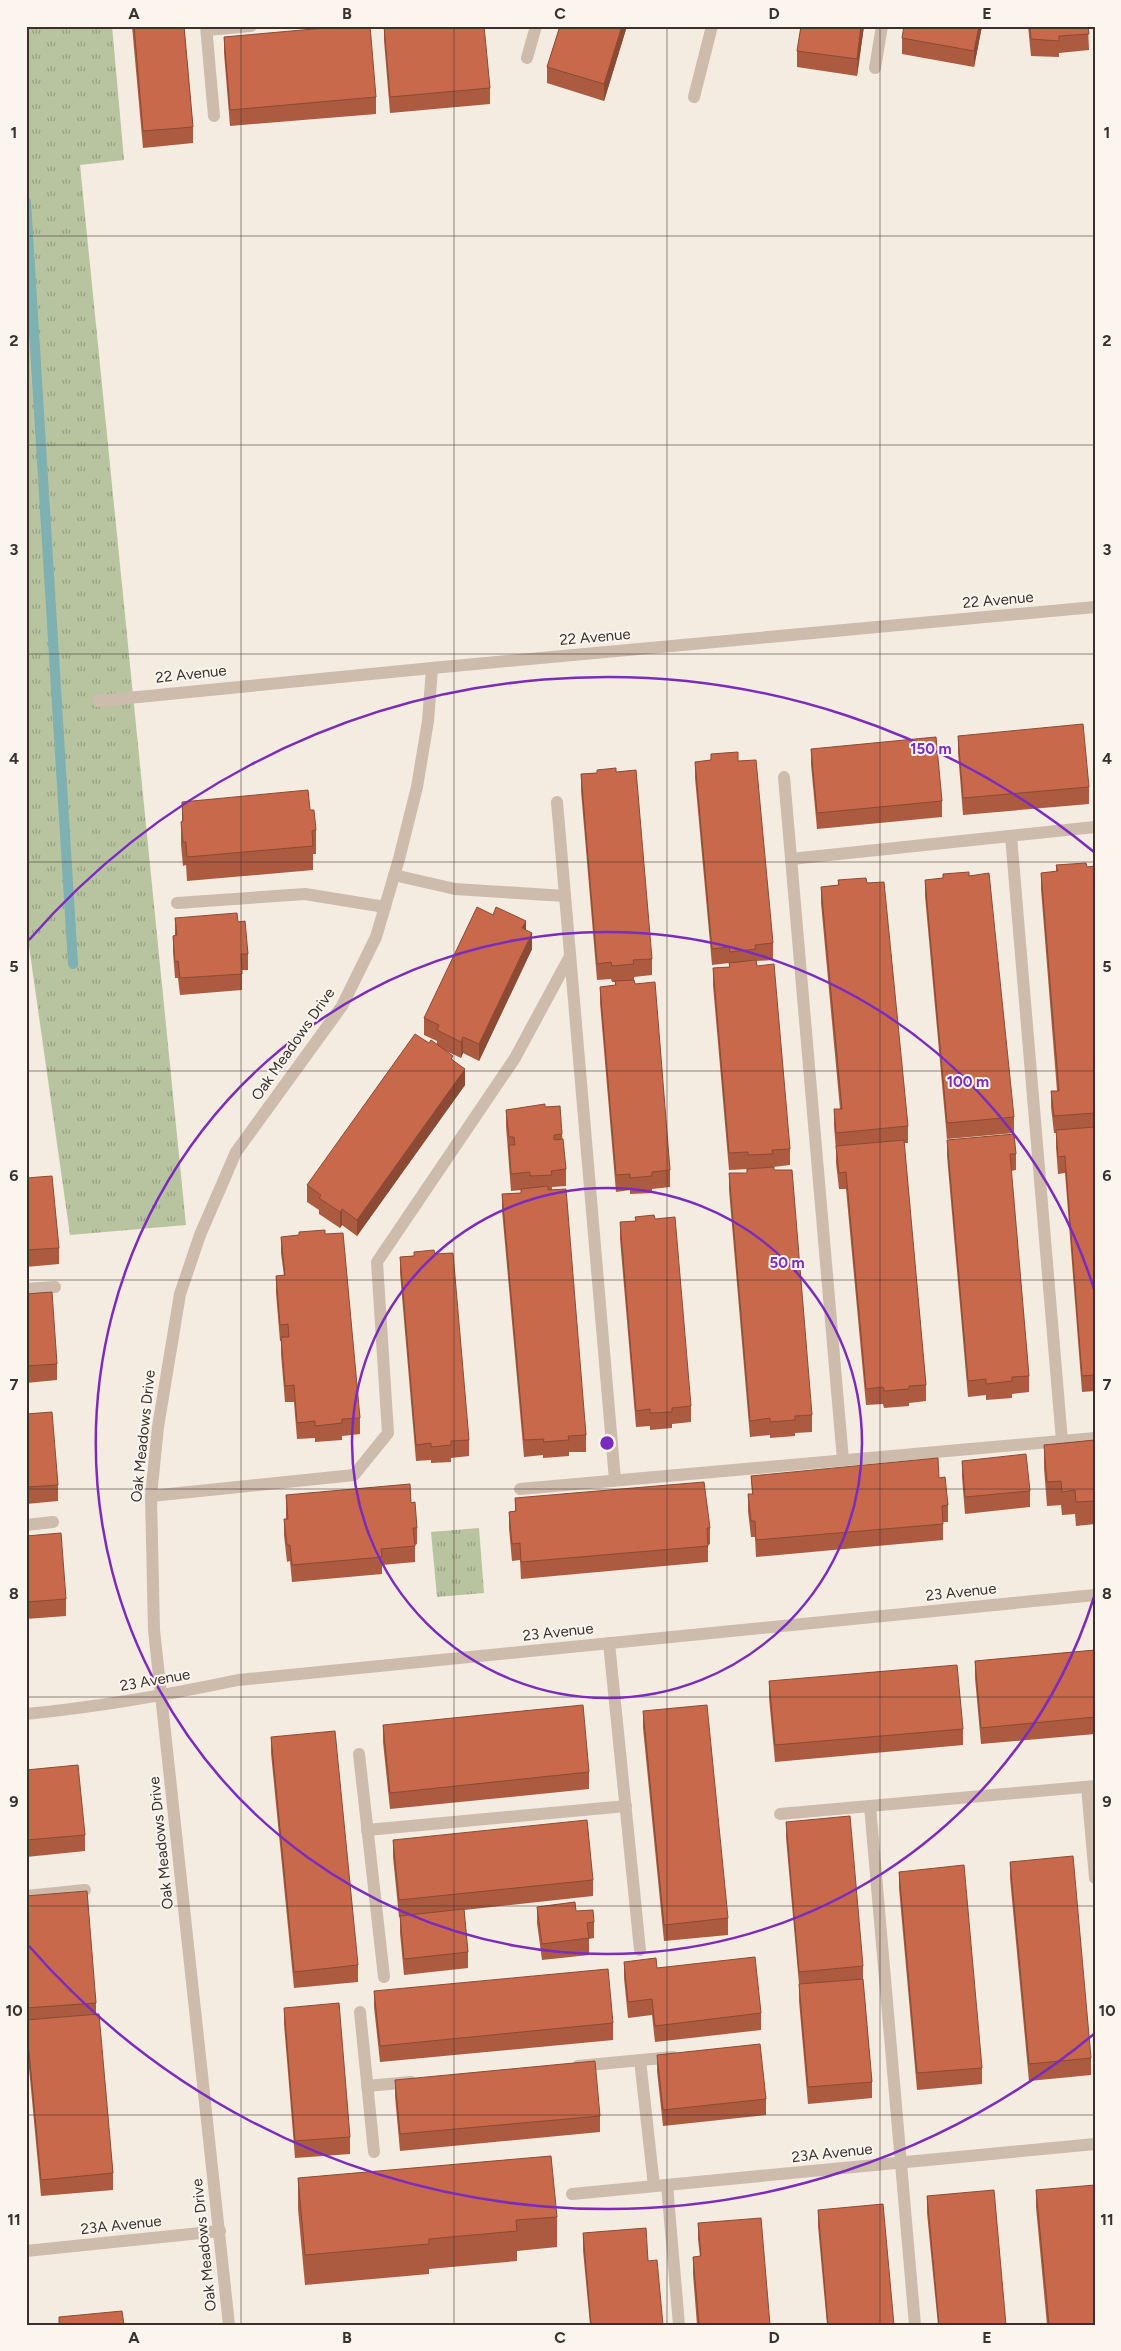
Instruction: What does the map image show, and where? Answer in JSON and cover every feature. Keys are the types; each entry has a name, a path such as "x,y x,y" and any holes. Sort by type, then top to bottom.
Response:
{"street":[{"path":"214,116 206,28 251,26"},
{"path":"527,58 536,26"},
{"path":"694,97 712,26"},
{"path":"875,68 882,26"},
{"name":"22 Avenue","path":"98,701 432,668 1095,607"},
{"name":"Oak Meadows Drive","path":"229,2325 154,1630 150,1496 158,1427 180,1294 200,1235 236,1152 342,1006 376,937 417,787 428,721 432,668"},
{"path":"784,777 844,1460"},
{"path":"557,802 615,1480"},
{"path":"791,859 1095,827"},
{"path":"1011,836 1062,1441"},
{"path":"394,875 455,889 565,896"},
{"path":"177,903 306,894 385,907"},
{"path":"150,1496 354,1475 388,1433 377,1262 515,1058 570,956"},
{"path":"26,1289 55,1287"},
{"path":"520,1489 1095,1438"},
{"path":"26,1525 53,1522"},
{"name":"23 Avenue","path":"26,1714 88,1708 161,1696 238,1680 1095,1596"},
{"path":"609,1643 640,1950"},
{"path":"359,1754 384,1977"},
{"path":"780,1814 1091,1787 1095,1878"},
{"path":"367,1830 626,1806"},
{"path":"870,1806 915,2325"},
{"path":"26,1896 85,1890"},
{"path":"360,2012 374,2152"},
{"path":"562,2067 689,2055"},
{"path":"640,2060 661,2186 679,2325"},
{"path":"367,2086 426,2080"},
{"name":"23A Avenue","path":"572,2194 1095,2144"},
{"name":"23A Avenue","path":"26,2251 220,2231"}],"green space":[{"path":"26,26 112,26 124,160 80,165 186,1225 70,1235 26,925"},
{"path":"479,1528 484,1593 437,1597 431,1532"}],"building":[{"path":"134,26 184,26 193,127 143,131"},
{"path":"347,26 370,26 376,97 230,110 224,37"},
{"path":"384,26 484,26 490,88 390,97"},
{"path":"560,26 622,26 604,84 547,67"},
{"path":"801,26 861,26 857,59 797,51"},
{"path":"904,26 979,26 974,51 902,38"},
{"path":"1030,26 1088,26 1089,34 1059,36 1059,41 1031,39"},
{"path":"1083,724 1089,787 963,798 958,736"},
{"path":"936,737 942,801 817,813 811,749"},
{"path":"738,752 738,761 756,760 773,943 755,945 756,949 730,952 729,947 712,949 695,762 711,760 711,754"},
{"path":"616,768 616,772 636,770 652,959 633,960 634,964 612,966 611,962 597,964 581,774 597,773 597,770"},
{"path":"308,790 310,810 314,810 316,830 312,831 313,846 187,857 186,842 183,842 181,822 183,821 182,802"},
{"path":"1086,863 1087,867 1095,866 1095,1113 1054,1116 1051,1091 1059,1091 1041,873 1058,871 1056,865"},
{"path":"969,872 969,876 989,873 1014,1117 947,1123 925,880 943,878 943,874"},
{"path":"866,878 867,883 884,882 908,1126 836,1133 834,1109 842,1109 821,887 839,885 838,880"},
{"path":"477,907 493,915 496,907 526,921 522,928 532,933 479,1044 463,1037 461,1042 437,1030 439,1025 424,1018"},
{"path":"237,913 238,922 245,921 248,954 241,954 242,974 180,978 178,961 175,962 173,936 177,935 175,918"},
{"path":"756,960 757,966 774,964 790,1149 772,1150 773,1154 748,1155 748,1152 729,1153 713,968 730,967 729,963"},
{"path":"634,980 635,984 655,982 670,1170 652,1172 652,1176 630,1178 630,1174 616,1175 600,987 616,985 615,981"},
{"path":"415,1034 429,1043 431,1040 453,1056 451,1059 465,1069 357,1220 342,1209 340,1212 319,1198 321,1195 307,1185"},
{"path":"545,1104 545,1107 560,1106 562,1134 554,1135 554,1140 563,1139 566,1169 551,1171 552,1175 530,1176 530,1172 511,1174 509,1145 515,1145 514,1137 509,1137 506,1110"},
{"path":"1095,1127 1095,1375 1082,1376 1065,1156 1058,1157 1056,1130"},
{"path":"1014,1134 1016,1154 1010,1154 1029,1376 1012,1377 1012,1381 986,1384 986,1379 968,1381 947,1140"},
{"path":"904,1140 926,1385 909,1386 909,1389 884,1391 883,1387 866,1389 846,1172 839,1173 836,1146"},
{"path":"774,1167 774,1170 792,1170 812,1415 795,1416 795,1420 770,1422 770,1418 750,1421 729,1173 747,1173 747,1169"},
{"path":"52,1176 59,1248 26,1250 26,1178"},
{"path":"548,1186 548,1190 566,1189 586,1435 568,1436 569,1440 543,1442 544,1439 524,1440 502,1194 521,1193 521,1189"},
{"path":"654,1215 655,1219 675,1217 691,1406 672,1408 672,1412 650,1413 650,1409 636,1411 620,1222 636,1221 635,1217"},
{"path":"325,1230 325,1234 343,1233 360,1418 342,1419 342,1423 315,1426 315,1421 297,1423 294,1385 285,1386 281,1337 289,1337 288,1324 280,1325 276,1276 285,1275 281,1237 299,1235 299,1232"},
{"path":"434,1250 435,1254 453,1253 469,1440 451,1441 451,1445 431,1447 431,1443 416,1445 400,1257 414,1256 414,1252"},
{"path":"52,1292 57,1364 26,1366 26,1294"},
{"path":"52,1412 58,1485 26,1487 26,1414"},
{"path":"1095,1440 1095,1501 1076,1502 1075,1490 1062,1492 1061,1481 1047,1482 1044,1445"},
{"path":"1026,1454 1030,1491 965,1497 962,1461"},
{"path":"938,1458 939,1478 945,1477 948,1505 942,1506 943,1524 756,1540 755,1521 751,1521 748,1494 753,1494 751,1476"},
{"path":"704,1482 710,1528 707,1528 708,1546 521,1562 520,1543 512,1544 509,1512 516,1511 515,1498"},
{"path":"410,1484 411,1503 415,1502 417,1528 413,1528 415,1546 381,1549 382,1557 292,1565 284,1519 288,1519 286,1495"},
{"path":"61,1533 66,1599 26,1602 26,1536"},
{"path":"1095,1650 1095,1717 981,1728 975,1661"},
{"path":"957,1665 963,1729 775,1745 769,1681"},
{"path":"583,1705 589,1772 390,1793 383,1725"},
{"path":"707,1705 728,1918 664,1925 643,1711"},
{"path":"335,1731 358,1965 294,1972 271,1737"},
{"path":"78,1765 85,1835 26,1840 26,1770"},
{"path":"850,1816 863,1966 799,1972 786,1822"},
{"path":"587,1820 593,1880 399,1900 393,1840"},
{"path":"1073,1856 1091,2058 1029,2064 1010,1862"},
{"path":"964,1865 982,2068 917,2073 899,1872"},
{"path":"87,1891 96,2003 26,2008 26,1896"},
{"path":"575,1902 576,1911 593,1910 594,1922 587,1923 589,1938 542,1944 537,1907"},
{"path":"464,1909 468,1952 404,1959 400,1916"},
{"path":"755,1957 761,2013 655,2026 652,1999 628,2002 624,1962 656,1958 657,1968"},
{"path":"608,1969 613,2023 380,2046 374,1991"},
{"path":"863,1979 872,2082 808,2087 799,1984"},
{"path":"339,2003 350,2137 295,2141 284,2008"},
{"path":"99,2014 113,2173 41,2180 26,2020"},
{"path":"760,2044 766,2099 663,2110 657,2055"},
{"path":"595,2061 600,2116 400,2134 395,2080"},
{"path":"551,2156 557,2217 516,2220 517,2231 429,2239 429,2244 305,2255 298,2178"},
{"path":"1095,2185 1095,2325 1049,2325 1036,2190"},
{"path":"994,2190 1006,2325 939,2325 927,2196"},
{"path":"883,2204 894,2325 828,2325 818,2210"},
{"path":"761,2218 770,2325 699,2325 693,2257 701,2256 698,2223"},
{"path":"646,2228 648,2261 657,2260 663,2325 591,2325 583,2233"},
{"path":"122,2311 124,2325 59,2325 59,2317"}],"waterway":[{"path":"26,202 73,964"}]}
